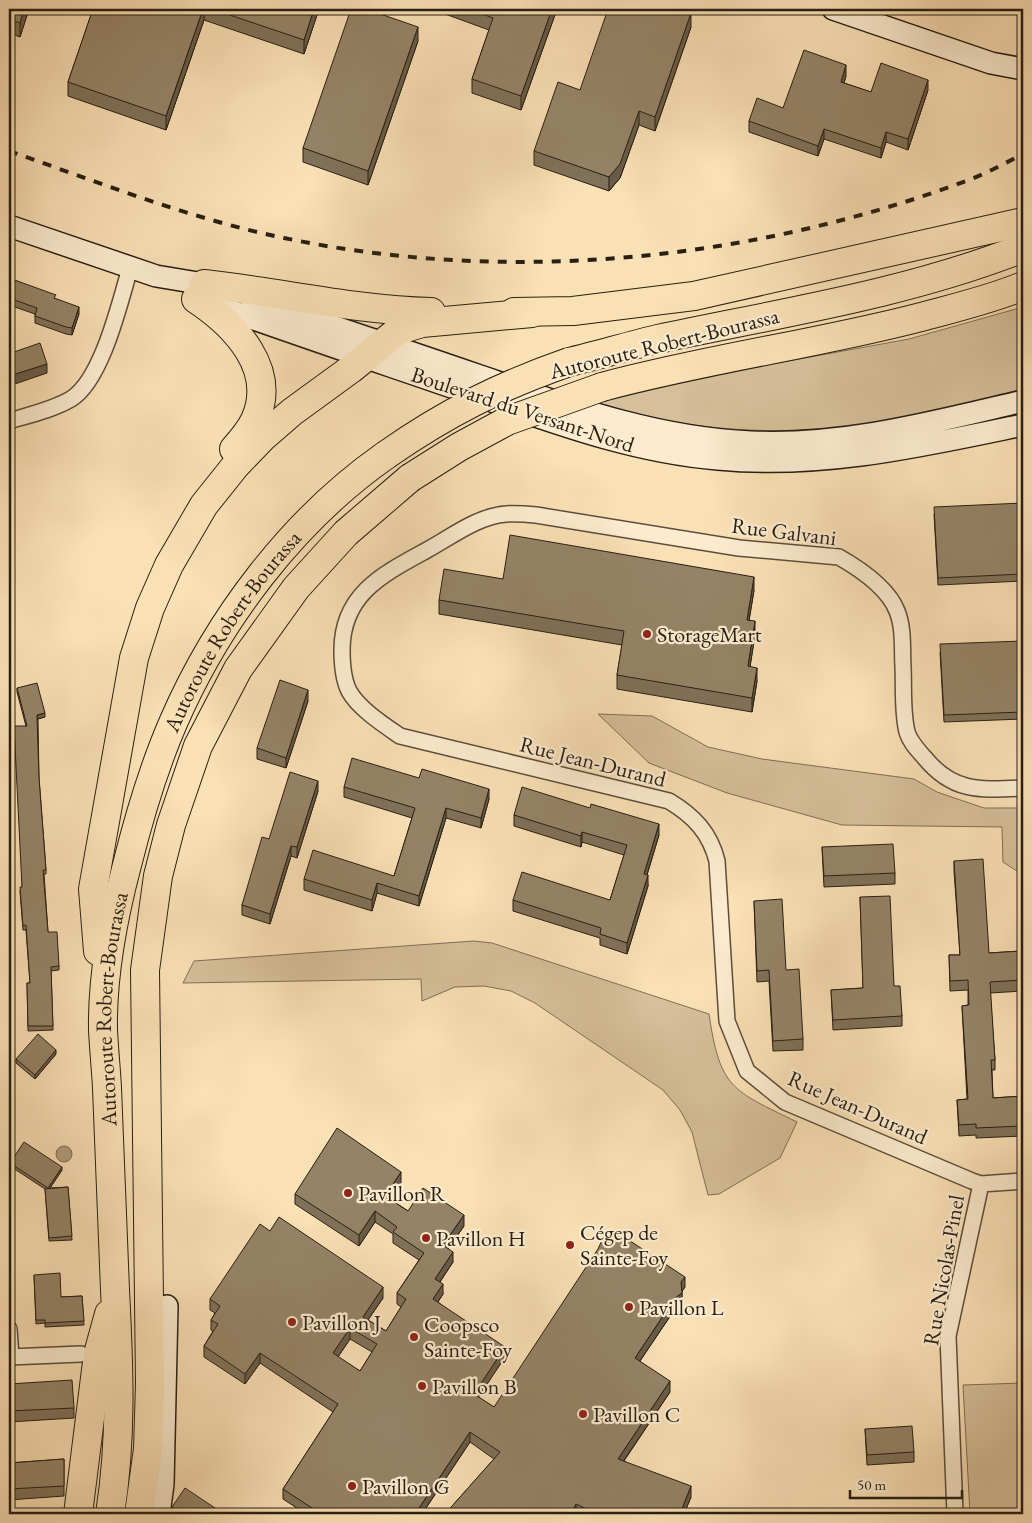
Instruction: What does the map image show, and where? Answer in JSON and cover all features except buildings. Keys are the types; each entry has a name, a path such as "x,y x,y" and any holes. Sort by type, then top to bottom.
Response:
{"highway":[{"path":"169,565 204,505 249,452 292,412 399,330 413,324 573,311 694,296 1023,222"},
{"name":"Autoroute Robert-Bourassa","path":"110,1514 120,1427 103,1028 107,967 114,914 137,823 154,770 174,721 209,655 236,610 266,568 325,504 354,477 430,424 478,398 522,378 569,362 657,340 893,289 956,272 1023,248"},
{"name":"Autoroute Robert-Bourassa","path":"139,1514 148,1449 150,1383 144,1062 145,970 154,903 170,825 198,746 238,669 296,588 346,532 410,478 458,447 507,422 602,387 654,373 887,326 1018,288"},
{"path":"200,291 264,290 337,304 388,310 532,313"},
{"path":"103,1028 93,889 134,658 150,608 169,565 187,513 217,470 250,429 258,411 261,393 257,366 244,342 200,291"},
{"path":"144,1062 159,1170 167,1306"},
{"path":"78,1514 98,1354 115,1291"}],"main road":[{"path":"833,9 990,63 1023,69"},
{"name":"Boulevard du Versant-Nord","path":"9,226 374,350 598,416 662,432 729,441 775,442 861,437 883,434 1023,401"},
{"name":"Boulevard du Versant-Nord","path":"374,350 589,434 642,448 718,459 811,461 858,457 1023,425"},
{"path":"159,1514 163,1476 167,1306"}],"street":[{"path":"9,421 66,402 90,380 99,363 130,268"},
{"name":"Rue Galvani","path":"505,514 536,515 739,548 840,557 886,593 897,610 902,634 906,722 910,741 933,768 956,784 976,789 1023,788"},
{"name":"Rue Jean-Durand","path":"505,514 481,520 384,573 368,587 350,608 342,636 342,664 349,692 371,716 400,736 669,801 689,813 713,845 717,861 727,1021 747,1071 785,1102 981,1184 1023,1181"},
{"name":"Rue Nicolas-Pinel","path":"955,1514 948,1336 981,1184"},
{"path":"9,1328 10,1357 81,1354"}],"shaded area":[{"path":"1023,307 1023,389 965,404 868,424 834,428 767,431 699,426 666,421 601,405 602,401 662,384 909,339"},
{"path":"598,714 652,716 708,747 762,759 914,779 937,792 984,808 1023,808 1023,875 1003,862 1002,827 842,825 727,793 649,763"},
{"path":"474,941 492,943 709,1014 718,1058 733,1084 743,1094 797,1122 780,1158 719,1194 708,1195 692,1132 680,1110 663,1090 535,1003 511,991 484,986 455,987 422,1001 421,979 183,983 194,961"},
{"path":"61,1146 67,1146 72,1151 70,1160 61,1162 56,1157 56,1151"},
{"path":"1023,1383 1023,1514 970,1514 963,1385"}],"railway":[{"path":"9,151 214,221 284,238 369,252 456,260 542,262 629,257 715,247 800,230 884,208 966,181 1023,154"}],"place":[{"name":"StorageMart","path":"647,634"},
{"name":"Pavillon R","path":"348,1193"},
{"name":"Pavillon H","path":"426,1238"},
{"name":"Cégep de Sainte-Foy","path":"570,1245"},
{"name":"Pavillon L","path":"629,1307"},
{"name":"Pavillon J","path":"292,1322"},
{"name":"Coopsco Sainte-Foy","path":"414,1337"},
{"name":"Pavillon B","path":"422,1386"},
{"name":"Pavillon C","path":"583,1414"},
{"name":"Pavillon G","path":"352,1486"}]}
